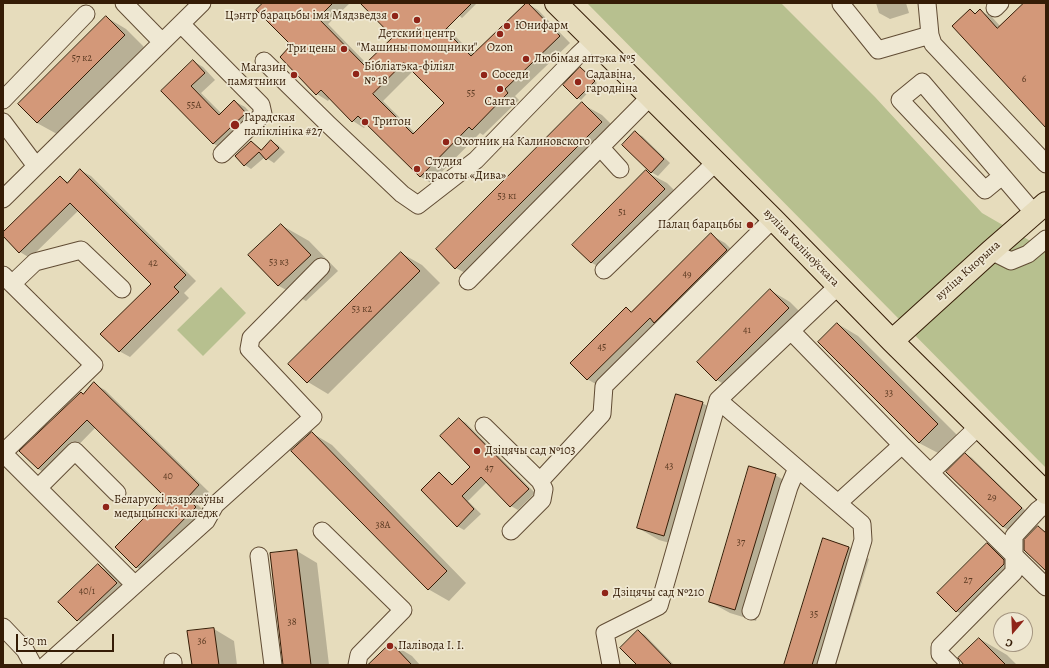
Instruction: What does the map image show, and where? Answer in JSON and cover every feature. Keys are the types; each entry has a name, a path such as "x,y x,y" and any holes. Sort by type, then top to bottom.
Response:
{"main road":[{"name":"вуліца Каліноўскага","path":"556,3 1046,494"},
{"name":"вуліца Кнорына","path":"892,341 991,250 1040,208"}],"street":[{"path":"124,3 162,42"},
{"path":"6,192 36,166 202,3"},
{"path":"927,3 930,35 933,44 1046,164"},
{"path":"841,4 878,50 930,35"},
{"path":"3,100 86,14"},
{"path":"181,24 261,105 263,114 222,154"},
{"path":"264,61 396,189 418,205 476,160 594,40"},
{"path":"1002,176 984,190 900,100 922,82 1002,176 1040,208"},
{"path":"468,281 650,96"},
{"path":"3,122 36,166"},
{"path":"600,147 620,169"},
{"path":"604,270 716,162"},
{"path":"540,481 602,414 604,386 773,219"},
{"path":"991,250 1011,261 1028,254 1046,239"},
{"path":"122,289 81,250 35,262 8,279 94,364 3,453 135,585"},
{"path":"46,665 206,520 214,505 313,417 250,349 251,338 321,267"},
{"path":"611,665 604,633 659,606 718,400 838,286"},
{"path":"791,331 902,445 1046,587"},
{"path":"718,400 862,524 863,540 826,665"},
{"path":"484,426 540,481 544,490 542,500 512,531"},
{"path":"931,472 978,427"},
{"path":"838,503 902,445"},
{"path":"38,488 75,451 117,493"},
{"path":"751,611 789,486 797,468"},
{"path":"949,664 940,654 940,647 1014,572 1014,536 1038,510 1046,504"},
{"path":"322,531 402,610 359,655 357,665"},
{"path":"259,556 273,665"},
{"path":"3,627 25,650 33,665"}],"green space":[{"path":"587,3 781,3 875,97 982,213 1046,250 1046,468"},
{"path":"221,287 246,313 203,356 177,330"}],"building":[{"path":"263,3 333,3 318,18 364,65 393,37 360,3 472,3 445,30 471,56 526,3 528,3 560,36 505,89 508,93 472,130 469,127 420,177 358,116 352,122 321,90 316,95 280,57 291,45 256,10","holes":["404,63 444,103 413,134 373,94"]},
{"path":"1024,3 1046,3 1046,128 952,26 970,9 975,14 980,9 997,28"},
{"path":"106,16 125,35 37,123 18,104"},
{"name":"Гарадская паліклініка #27","path":"193,60 205,73 191,86 219,115 234,100 246,113 213,144 161,91"},
{"name":"Садавіна, гародніна","path":"580,67 595,81 577,99 563,85"},
{"path":"582,102 602,122 455,269 436,249"},
{"path":"635,131 664,159 651,173 622,145"},
{"path":"271,140 279,148 266,160 259,152 244,166 235,156 251,141 261,150"},
{"path":"80,169 186,275 174,287 179,292 119,352 100,334 151,284 70,203 19,253 3,236 3,232 60,176 67,183"},
{"path":"646,170 665,189 591,263 572,245"},
{"path":"281,224 311,255 278,286 248,255"},
{"path":"711,233 727,250 654,323 650,318 587,380 570,363 626,307 631,312"},
{"path":"401,252 420,271 307,383 288,364"},
{"path":"770,289 789,308 716,381 697,362"},
{"path":"837,323 938,424 919,443 818,342"},
{"name":"Беларускі дзяржаўны медыцынскі каледж","path":"94,382 199,485 187,498 196,507 136,568 115,547 165,497 87,420 38,469 19,451 81,392 83,394"},
{"path":"676,394 703,402 664,536 637,528"},
{"path":"459,418 529,489 510,507 481,477 462,496 474,509 457,527 421,490 439,472 452,485 470,467 440,436"},
{"path":"312,432 447,571 428,590 291,451"},
{"path":"965,453 1022,508 1003,527 946,472"},
{"path":"749,466 776,474 735,610 709,602"},
{"path":"1038,526 1046,533 1046,571 1024,550 1024,540"},
{"path":"823,538 849,547 812,665 784,665"},
{"path":"987,543 1004,560 1004,564 956,612 937,593"},
{"path":"297,550 311,665 283,665 270,553"},
{"path":"98,564 117,583 77,621 58,602"},
{"path":"214,628 219,665 192,665 187,631"},
{"path":"638,630 672,665 637,665 620,648"},
{"path":"979,638 1006,665 964,665 958,658"},
{"path":"391,643 412,665 368,665"}],"place":[{"name":"Цэнтр барацьбы імя Мядзведзя","path":"395,16"},
{"name":"Детский центр \"Машины помощники\"","path":"417,20"},
{"name":"Юнифарм","path":"507,26"},
{"name":"Ozon","path":"500,34"},
{"name":"Три цены","path":"344,49"},
{"name":"Любімая аптэка №5","path":"526,59"},
{"name":"Бібліатэка-філіял № 18","path":"356,74"},
{"name":"Магазин памятники","path":"294,75"},
{"name":"Соседи","path":"484,75"},
{"name":"Садавіна, гародніна","path":"578,82"},
{"name":"Санта","path":"500,89"},
{"name":"Тритон","path":"365,122"},
{"name":"Гарадская паліклініка #27","path":"235,125"},
{"name":"Охотник на Калиновского","path":"446,142"},
{"name":"Студия красоты «Дива»","path":"417,169"},
{"name":"Палац барацьбы","path":"750,225"},
{"name":"Дзіцячы сад №103","path":"477,451"},
{"name":"Беларускі дзяржаўны медыцынскі каледж","path":"106,507"},
{"name":"Дзіцячы сад №210","path":"605,593"},
{"name":"Палівода І. І.","path":"390,646"}]}
